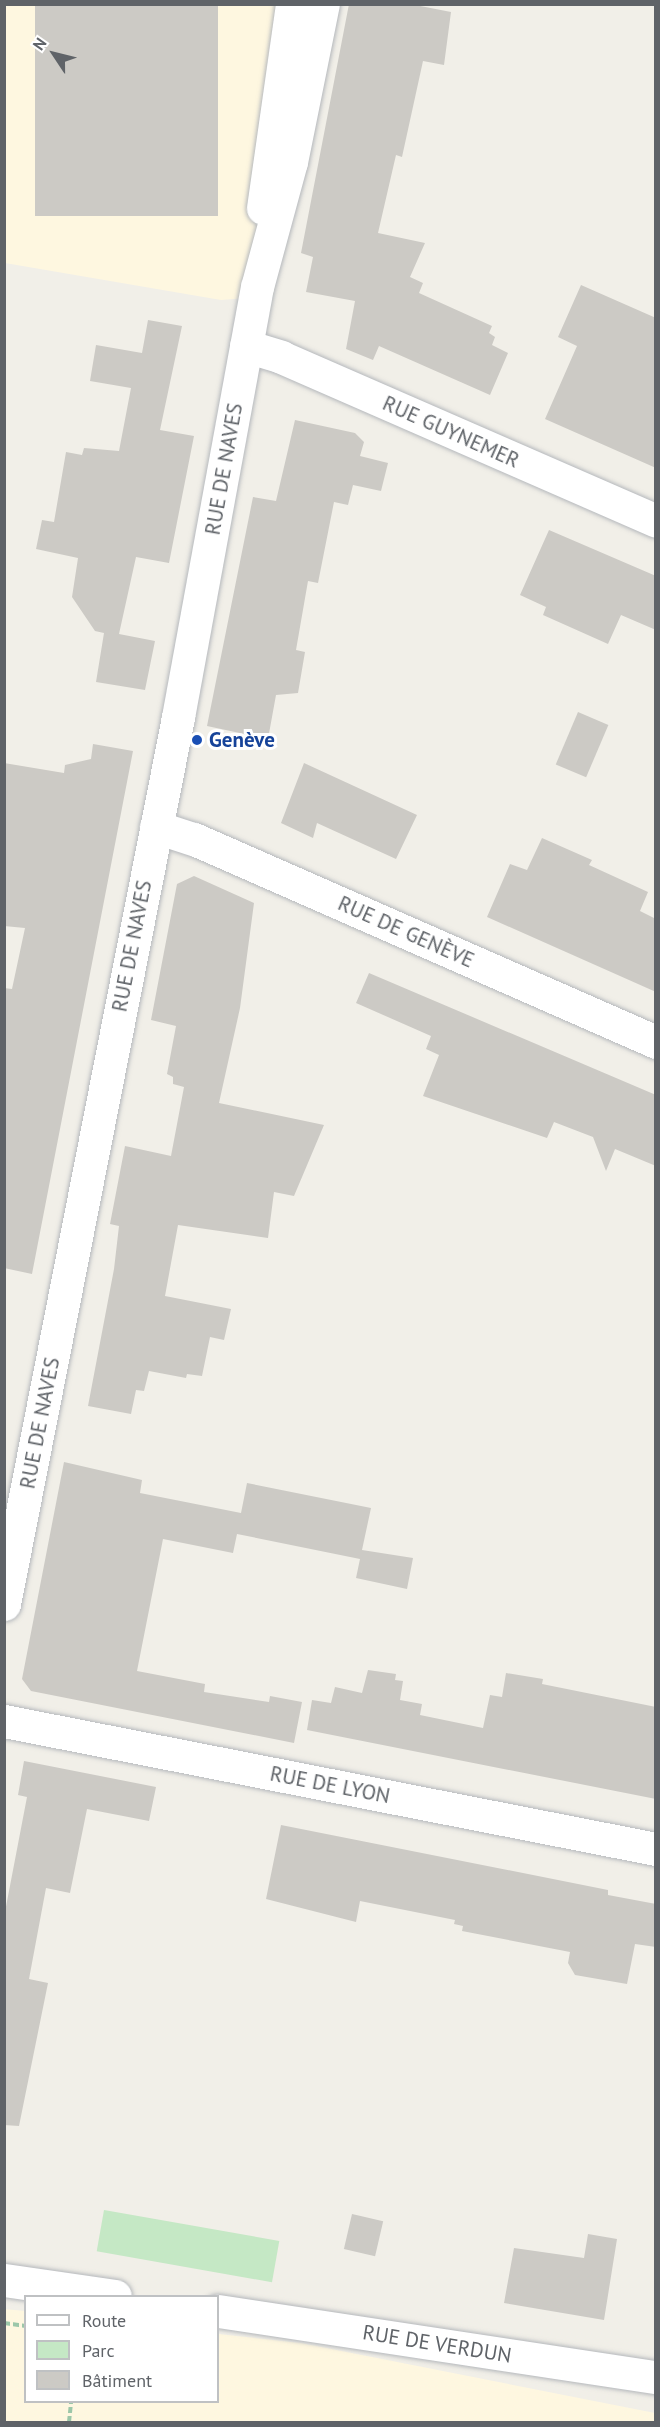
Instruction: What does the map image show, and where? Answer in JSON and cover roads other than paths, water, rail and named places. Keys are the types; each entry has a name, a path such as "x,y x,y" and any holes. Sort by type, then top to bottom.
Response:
{"street":[{"name":"RUE DE NAVES","path":"257,287 268,149 292,4"},
{"name":"RUE DE NAVES","path":"4,1605 156,826 257,287 291,162 323,4"},
{"name":"RUE GUYNEMER","path":"246,346 281,357 656,521"},
{"name":"RUE DE GENÈVE","path":"156,826 194,839 656,1042"},
{"name":"RUE DE LYON","path":"4,1721 656,1849"},
{"path":"4,2280 108,2295"},
{"name":"RUE DE VERDUN","path":"219,2312 654,2367"}],"place":[{"name":"Genève","path":"197,740"}]}
